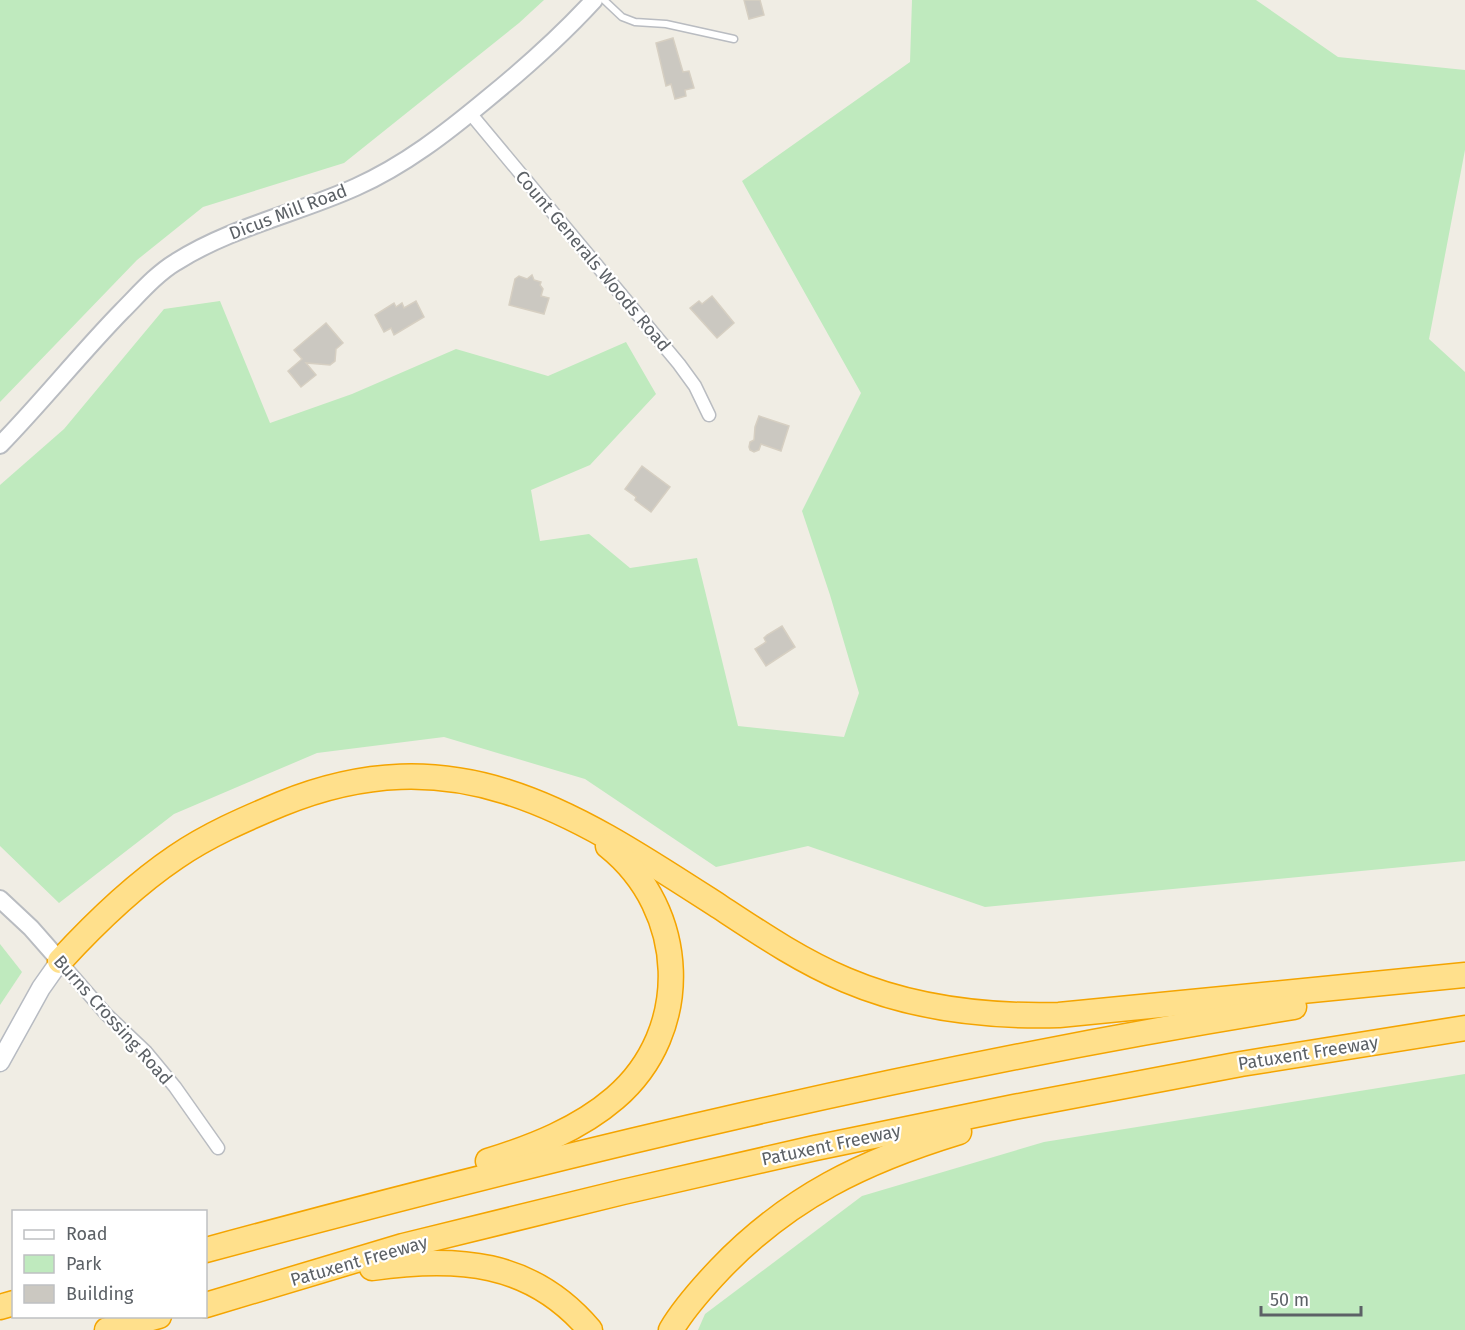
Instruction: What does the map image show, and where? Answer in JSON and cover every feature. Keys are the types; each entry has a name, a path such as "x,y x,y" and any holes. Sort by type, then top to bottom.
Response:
{"highway":[{"path":"60,962 114,906 176,857 220,832 262,812 334,785 395,776 462,780 489,785 518,795 575,820 638,854 773,942 811,964 847,981 923,1005 999,1015 1059,1015 1465,977"},
{"path":"207,1249 386,1189 529,1147 597,1112 616,1098 630,1082 656,1042 670,997 672,975 665,930 644,886 628,866 613,850 575,820"},
{"path":"207,1249 609,1146 804,1101 1220,1019 1465,977"},
{"name":"Patuxent Freeway","path":"207,1305 404,1246 815,1148 1003,1109 1241,1064 1465,1028"},
{"path":"671,1330 704,1286 736,1252 761,1230 804,1198 852,1172 925,1143 969,1129 1241,1064"},
{"path":"240,1296 361,1270 404,1264 439,1262 474,1264 505,1272 534,1284 558,1299 590,1330"},
{"path":"107,1330 155,1318"}],"main road":[{"path":"0,1062 41,988 60,962"}],"street":[{"name":"Dicus Mill Road","path":"0,445 147,285 174,263 208,243 316,203 393,168 431,144 470,113 552,43 594,0"},
{"name":"Count Generals Woods Road","path":"470,113 679,364 695,386 709,415"},
{"name":"Burns Crossing Road","path":"0,899 31,927 106,1014 146,1052 218,1148"}],"lane":[{"path":"604,0 621,17 635,22 666,24 734,39"}],"green space":[{"path":"0,0 544,0 519,23 344,163 203,207 137,260 0,402"},
{"path":"912,0 1256,0 1338,57 1465,70 1465,150 1429,339 1465,372 1465,861 985,907 808,846 716,867 585,779 444,737 317,753 174,814 59,903 0,846 0,485 64,429 164,309 220,301 270,423 352,394 456,349 548,376 626,342 656,394 590,465 531,490 540,541 589,534 630,568 697,558 738,726 844,737 859,693 802,511 861,393 742,181 910,62"},
{"path":"0,944 22,972 0,1005"},
{"path":"1465,1074 1465,1330 698,1330 705,1314 862,1196 1044,1142"}],"building":[{"path":"744,0 760,0 764,15 749,19"},
{"path":"673,38 683,72 689,71 694,88 685,90 686,96 675,99 671,84 666,86 656,43"},
{"path":"532,275 534,280 541,282 543,289 541,296 549,298 544,314 509,305 515,279 519,276 527,279"},
{"path":"712,296 734,323 717,338 690,308 699,301 702,304"},
{"path":"416,301 424,317 394,335 391,328 384,332 375,315 394,303 396,307 402,303 404,308"},
{"path":"326,323 343,343 336,349 335,361 330,365 306,363 316,375 301,387 288,371 302,359 294,350"},
{"path":"759,416 789,426 781,451 761,444 759,450 754,452 750,450 750,442 754,440"},
{"path":"642,466 670,487 651,512 625,489"},
{"path":"782,626 795,647 766,666 755,649 766,642 764,638 767,635"}]}
